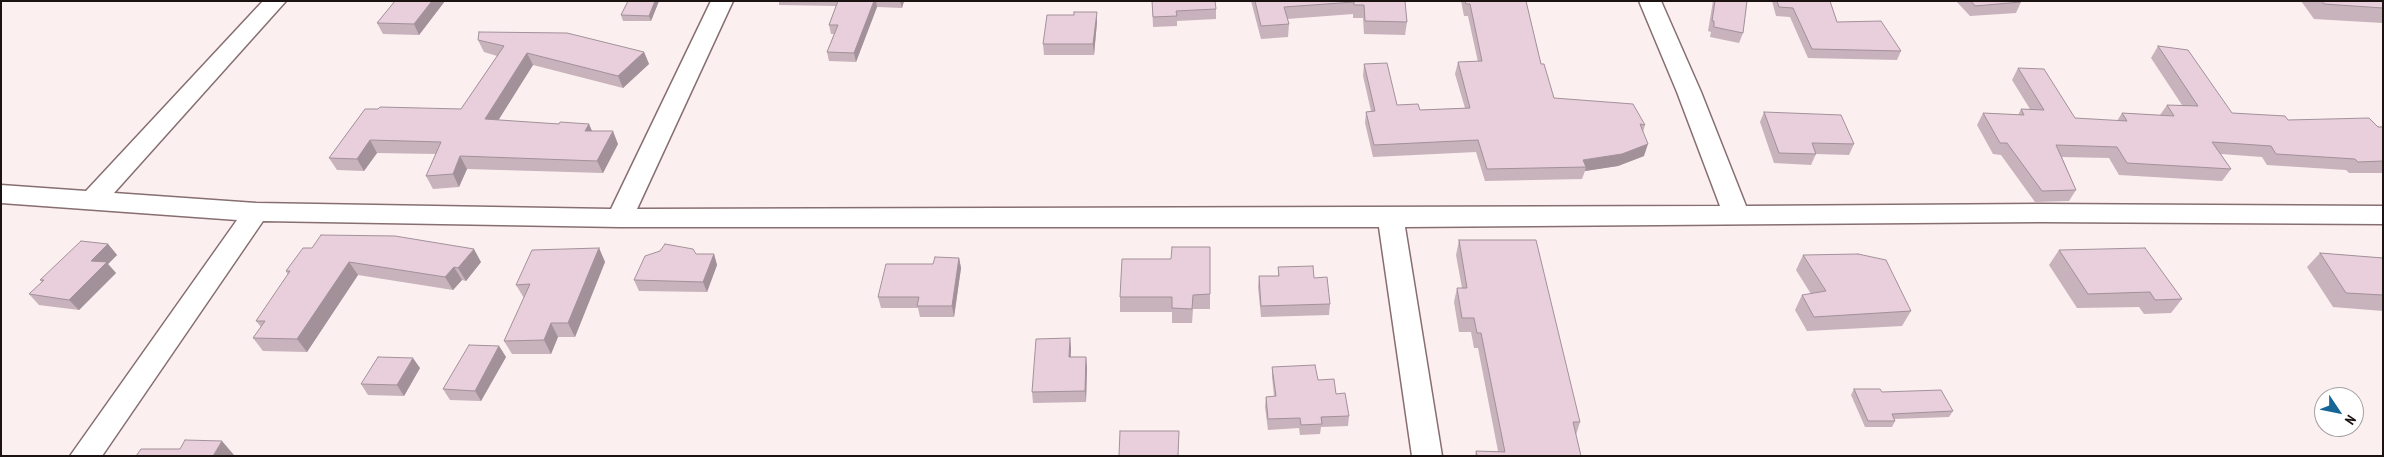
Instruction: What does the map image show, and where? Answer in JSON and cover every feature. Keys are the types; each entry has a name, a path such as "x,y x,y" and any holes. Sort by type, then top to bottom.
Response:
{"street":[{"path":"93,200 276,1"},
{"path":"620,218 722,1"},
{"path":"1650,1 1689,92 1736,215"},
{"path":"1,194 256,212 620,218 2383,215"},
{"path":"85,456 256,212"},
{"path":"1391,218 1427,456"}],"building":[{"path":"395,1 432,1 414,24 377,23"},
{"path":"628,1 655,1 649,16 621,15"},
{"path":"838,1 874,1 854,53 827,52 838,25 829,25"},
{"path":"1152,1 1215,1 1216,9 1176,11 1177,16 1153,17"},
{"path":"1255,1 1405,1 1407,22 1365,21 1364,5 1354,5 1354,2 1284,7 1289,24 1261,26"},
{"path":"1465,1 1526,1 1541,64 1544,64 1554,98 1633,104 1645,125 1640,124 1648,144 1622,154 1583,160 1586,167 1487,169 1478,140 1374,145 1366,112 1375,111 1364,64 1387,63 1397,105 1418,104 1420,110 1470,108 1458,62 1482,61 1470,4 1466,4"},
{"path":"1715,1 1747,1 1743,33 1714,27 1714,21 1712,21"},
{"path":"1777,1 1830,1 1837,22 1881,21 1901,51 1812,49 1793,8 1779,7"},
{"path":"1971,1 2020,1 2021,2 1975,6"},
{"path":"2322,1 2383,1 2383,8 2324,4"},
{"path":"1074,12 1097,12 1093,44 1043,44 1047,15 1074,15"},
{"path":"479,32 567,33 644,52 618,76 527,53 485,119 589,124 585,131 613,131 597,161 460,156 453,174 426,176 441,142 370,140 357,159 329,158 365,109 378,109 380,107 461,109 504,46 478,40"},
{"path":"2158,46 2188,50 2232,113 2285,116 2288,120 2369,118 2378,127 2383,127 2383,161 2358,162 2355,159 2276,154 2271,146 2212,142 2231,169 2127,163 2117,147 2056,145 2076,190 2042,191 2007,143 2000,143 1983,113 2024,115 2021,109 2044,110 2018,68 2044,69 2075,118 2127,121 2122,113 2174,116 2167,105 2198,106"},
{"path":"1764,112 1841,115 1854,144 1812,143 1816,154 1779,153"},
{"path":"321,235 395,236 474,249 458,268 454,267 445,277 349,262 297,339 253,338 265,321 256,321 290,271 286,271 303,248 312,248"},
{"path":"1459,240 1536,240 1580,422 1573,422 1581,456 1477,456 1476,451 1505,452 1481,333 1477,333 1474,318 1462,318 1457,288 1467,288"},
{"path":"81,241 108,244 91,261 107,262 69,300 29,294 44,280 40,280"},
{"path":"665,244 693,249 696,254 714,254 703,282 634,280 645,256 660,251"},
{"path":"1172,247 1210,247 1210,294 1193,295 1192,309 1172,308 1172,297 1120,297 1122,259 1171,259"},
{"path":"599,248 568,323 551,323 544,340 504,341 530,284 516,285 532,250"},
{"path":"2145,248 2182,299 2155,300 2150,292 2088,294 2059,250"},
{"path":"2320,253 2383,258 2383,295 2346,293"},
{"path":"1858,254 1886,260 1911,311 1814,317 1802,295 1826,291 1803,255"},
{"path":"935,257 959,258 952,306 917,306 919,297 878,297 886,264 933,264"},
{"path":"1313,266 1314,278 1327,277 1330,304 1261,306 1259,276 1279,276 1278,267"},
{"path":"1070,338 1069,357 1086,357 1085,391 1032,392 1036,339"},
{"path":"469,345 499,346 475,391 443,389"},
{"path":"378,357 413,358 397,385 361,384"},
{"path":"1315,365 1318,380 1334,379 1336,394 1345,393 1349,416 1321,417 1322,424 1301,425 1300,418 1268,419 1266,397 1276,396 1272,367"},
{"path":"1854,389 1880,389 1882,392 1941,390 1953,411 1892,414 1895,421 1868,421"},
{"path":"1120,431 1179,431 1178,456 1119,456"},
{"path":"185,440 222,441 213,456 136,456 141,449 180,449"}]}
